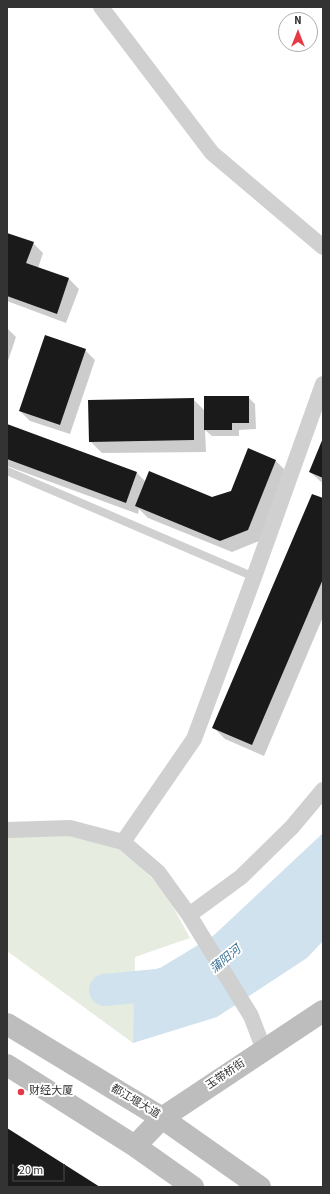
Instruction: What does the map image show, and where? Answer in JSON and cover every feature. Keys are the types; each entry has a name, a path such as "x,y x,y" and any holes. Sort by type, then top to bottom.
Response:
{"main road":[{"name":"玉带桥街","path":"135,1146 162,1118 323,1011"},
{"name":"都江堰大道","path":"7,1024 162,1118 260,1187"},
{"path":"7,1065 135,1146 193,1187"}],"street":[{"path":"101,7 212,154 323,247"},
{"path":"124,842 194,739 323,384"},
{"path":"189,915 241,878 292,827 323,790"},
{"path":"7,830 70,828 124,842 158,872 189,915 251,1016 264,1050"}],"lane":[{"path":"7,472 254,577"}],"shaded area":[{"path":"70,832 121,849 152,878 172,905 190,938 135,957 133,1043 7,951 7,834"}],"water":[{"path":"323,833 323,941 307,958 217,1017 133,1043 134,974 160,968 213,936"}],"building":[{"path":"7,233 34,242 26,263 69,278 57,314 7,296"},
{"path":"45,335 86,349 60,425 19,411"},
{"path":"204,396 249,396 249,423 232,423 232,430 204,430"},
{"path":"194,398 194,440 89,442 88,400"},
{"path":"7,424 137,472 126,503 7,459"},
{"path":"323,438 323,478 309,472"},
{"path":"248,448 276,460 248,530 220,541 135,506 149,471 212,497 231,491"},
{"path":"312,494 323,498 323,579 252,745 212,728"},
{"path":"7,1128 100,1187 7,1187"}],"waterway":[{"name":"蒲阳河","path":"105,990 178,983"}],"place":[{"name":"财经大厦","path":"21,1092"}]}
